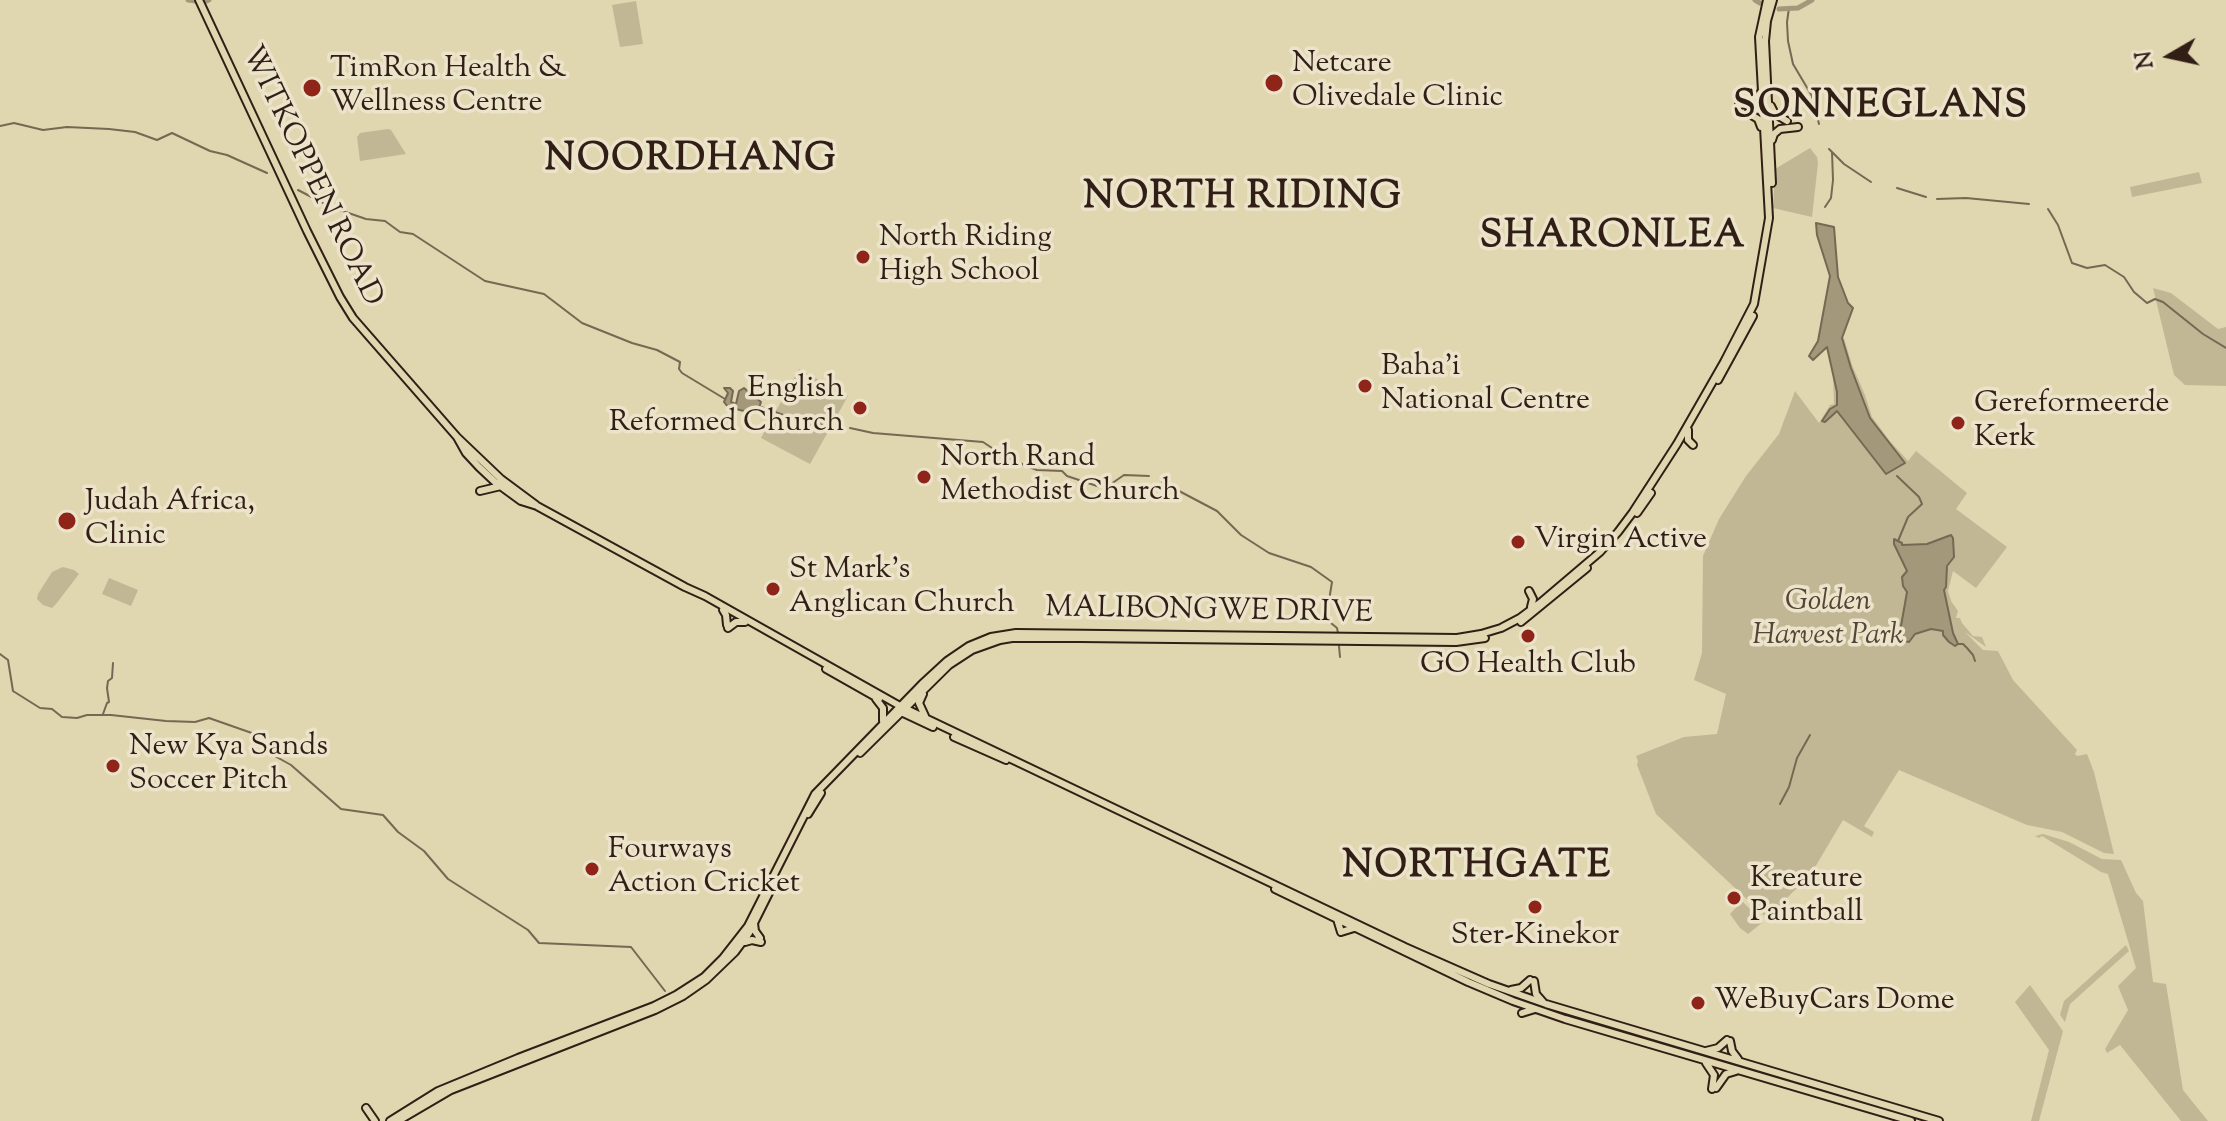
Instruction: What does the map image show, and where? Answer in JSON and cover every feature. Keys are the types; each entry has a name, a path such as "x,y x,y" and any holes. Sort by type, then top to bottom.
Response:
{"main road":[{"name":"MALIBONGWE DRIVE","path":"398,1121 451,1090 668,1002 706,980 740,945 754,923 810,801 825,782 901,709 955,661 972,650 1012,638 1456,642 1494,635 1529,616 1600,552 1633,512 1677,444 1751,311 1769,218 1765,31 1770,0"},
{"name":"MALIBONGWE DRIVE","path":"901,709 958,652 1001,635 1067,633 1457,638 1491,631 1520,618 1554,593 1617,541 1644,503 1745,333 1759,302 1771,219 1759,37 1770,0"},
{"name":"WITKOPPEN ROAD","path":"201,4 340,297 364,332 457,437 501,479 537,506"},
{"path":"234,76 239,65"},
{"path":"1766,71 1772,110 1787,121"},
{"path":"1739,105 1755,101 1761,88"},
{"path":"1748,113 1760,123 1767,144"},
{"path":"1767,144 1778,130 1798,127"},
{"path":"1679,446 1693,445 1688,440 1688,430"},
{"name":"WITKOPPEN ROAD","path":"457,437 466,453 521,501 537,506 742,616 871,695 901,709"},
{"path":"488,475 488,481 480,490 501,486"},
{"name":"WITKOPPEN ROAD","path":"685,587 901,709"},
{"path":"1520,618 1532,605 1533,598 1529,591"},
{"path":"1529,616 1540,610 1552,609 1554,593 1537,593"},
{"path":"723,610 728,627 736,622 745,622"},
{"path":"930,684 919,703 922,712 932,722"},
{"path":"881,695 899,700 915,692"},
{"path":"871,695 884,710 881,729"},
{"path":"901,709 916,719 1337,919 1503,989 1939,1121"},
{"path":"901,709 1016,760 1468,982 1513,1001 1911,1121"},
{"path":"881,729 899,718 916,719"},
{"name":"MALIBONGWE DRIVE","path":"390,1121 462,1080 668,1002 704,977 745,931 806,814"},
{"path":"1353,914 1355,925"},
{"path":"740,945 749,940 760,940 754,923"},
{"path":"1503,989 1517,989 1532,980 1536,994 1546,1004"},
{"path":"1513,1001 1520,1014 1538,1009"},
{"path":"1702,1051 1716,1050 1728,1040 1733,1054 1745,1063"},
{"path":"1701,1060 1711,1068 1714,1088 1726,1074 1740,1071"},
{"path":"366,1108 375,1121"}],"green space":[{"path":"636,1 643,44 620,47 612,5"},
{"path":"388,129 406,154 360,161 357,137 360,133"},
{"path":"1810,148 1818,163 1812,217 1773,208 1775,169"},
{"path":"2199,172 2202,183 2132,197 2130,187"},
{"path":"2153,288 2171,293 2218,329 2226,327 2226,386 2185,385 2174,375"},
{"name":"Golden Harvest Park","path":"1844,338 1872,417 1889,440 1908,461 1916,451 1967,493 1956,509 2007,547 1976,588 1953,571 1948,591 1958,611 1956,618 1960,618 1973,636 1982,637 1986,647 1965,632 1983,650 1998,651 2013,680 2077,750 2075,754 2087,754 2114,854 2104,853 2062,832 2027,825 1899,770 1864,826 1874,832 1872,837 1843,820 1811,874 1767,918 1656,814 1636,756 1684,737 1717,734 1726,694 1694,680 1702,653 1703,556 1719,519 1746,476 1779,434 1795,391 1819,423 1830,405 1834,404 1833,370 1827,347"},
{"path":"799,369 848,396 810,464 761,438"},
{"path":"63,567 79,574 52,608 43,605 37,599 38,594 52,572"},
{"path":"109,578 138,590 131,606 102,594"},
{"path":"2043,834 2069,842 2102,859 2121,860 2143,901 2153,982 2166,984 2183,1090 2208,1121 2181,1121 2120,1045 2107,1053 2105,1049 2128,1010 2118,986 2136,968 2108,874 2042,836 2035,836"},
{"path":"1742,901 1763,922 1748,934 1730,914"},
{"path":"2126,945 2129,951 2070,1004 2065,1022 2060,1015 2064,1001"},
{"path":"2030,985 2063,1031 2039,1121 2031,1121 2049,1050 2015,1002"}],"shaded area":[{"path":"1816,223 1834,227 1838,277 1853,308 1842,338 1851,368 1870,418 1905,463 1886,474 1837,411 1825,422 1822,421 1837,405 1837,392 1827,347 1813,360 1809,356 1818,341 1830,276"},
{"path":"724,388 733,391 731,402 736,404 739,391 744,388 761,402 758,411 728,407 724,402 728,393"},
{"path":"1951,535 1954,557 1947,566 1944,590 1958,644 1955,646 1949,642 1943,631 1931,629 1915,634 1909,642 1904,641 1901,626 1907,592 1902,577 1907,571 1894,539 1902,545 1927,544"}],"waterway":[{"path":"188,0 209,0"},
{"path":"1755,0 1760,3"},
{"path":"1779,9 1798,8 1812,0"},
{"path":"1789,8 1788,41 1793,64 1812,96 1819,124"},
{"path":"0,126 14,123 43,130 67,127 109,129 135,132 157,140 172,133 267,173"},
{"path":"1829,149 1844,164 1871,182"},
{"path":"1825,207 1831,198 1832,152"},
{"path":"1897,188 1926,197"},
{"path":"298,190 331,207 366,219 385,221 400,232 413,234 485,281 544,294 582,323 657,350 680,362 682,373 725,399"},
{"path":"1937,199 1966,198 2029,204"},
{"path":"2048,209 2058,225 2072,263 2087,268 2105,265 2124,277 2134,292 2147,303 2155,299 2163,302 2226,348"},
{"path":"761,407 789,417"},
{"path":"801,424 831,425"},
{"path":"850,428 873,433 983,442 1029,467 1062,471 1067,476 1100,487 1124,475 1149,476"},
{"path":"1897,476 1919,497 1922,504 1908,517 1898,541"},
{"path":"1162,482 1217,511 1241,535 1269,553 1311,567 1332,582 1326,619 1337,628 1338,633"},
{"path":"1958,644 1963,644 1975,661"},
{"path":"1339,646 1340,657"},
{"path":"0,654 8,660 13,691 62,717 111,715 195,722 209,718 266,738 273,755 291,765 341,809 383,815 398,832 424,851 448,879 528,930 539,943 631,947 665,991"},
{"path":"103,714 109,702 107,688 112,678 113,663"},
{"path":"1780,804 1789,787 1797,758 1810,735"}],"place":[{"name":"Netcare Olivedale Clinic","path":"1274,83"},
{"name":"TimRon Health & Wellness Centre","path":"312,88"},
{"name":"North Riding High School","path":"863,257"},
{"name":"Baha'i National Centre","path":"1365,386"},
{"name":"English Reformed Church","path":"860,408"},
{"name":"Gereformeerde Kerk","path":"1958,423"},
{"name":"North Rand Methodist Church","path":"924,477"},
{"name":"Judah Africa, Clinic","path":"67,521"},
{"name":"Virgin Active","path":"1518,542"},
{"name":"St Mark's Anglican Church","path":"773,589"},
{"name":"GO Health Club","path":"1528,636"},
{"name":"New Kya Sands Soccer Pitch","path":"113,766"},
{"name":"Fourways Action Cricket","path":"592,869"},
{"name":"Kreature Paintball","path":"1734,898"},
{"name":"Ster-Kinekor","path":"1535,907"},
{"name":"WeBuyCars Dome","path":"1698,1003"}],"district":[{"name":"SONNEGLANS","path":"1881,110"},
{"name":"NOORDHANG","path":"691,163"},
{"name":"NORTH RIDING","path":"1243,201"},
{"name":"SHARONLEA","path":"1613,240"},
{"name":"NORTHGATE","path":"1477,870"}]}
